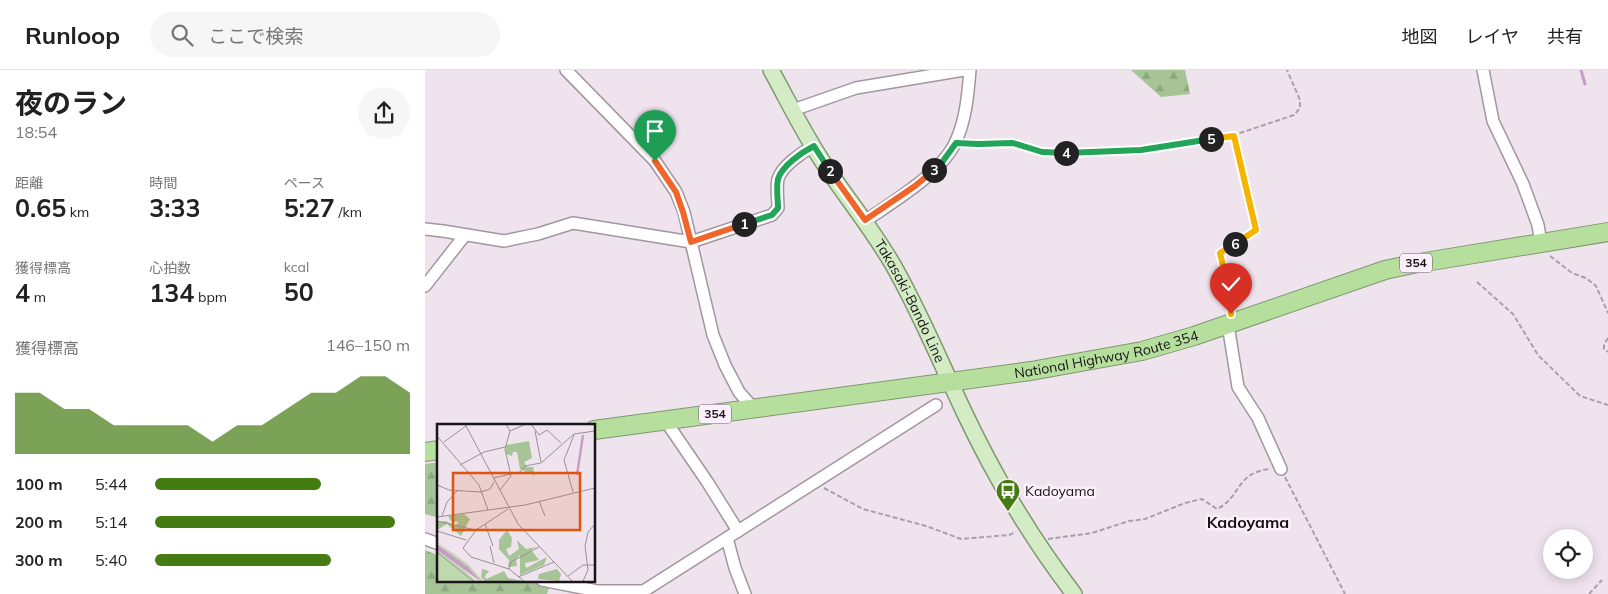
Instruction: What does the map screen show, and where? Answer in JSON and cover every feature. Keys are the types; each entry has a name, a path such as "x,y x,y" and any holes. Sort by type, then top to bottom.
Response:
{"highway":[{"name":"National Highway Route 354","path":"595,430 951,382 1142,352 1385,270 1608,232"}],"main road":[{"name":"Takasaki-Bando Line","path":"771,70 819,156 865,220 897,271 990,463 1032,534 1074,594"}],"street":[{"path":"566,70 655,161 670,181 683,212 713,335 725,365 739,392 753,409"},
{"path":"793,110 855,88 964,70"},
{"path":"865,220 915,186 943,161 956,143 968,96 970,70"},
{"path":"1483,70 1493,122 1523,184 1538,225 1541,243"},
{"path":"425,229 504,241 538,234 573,223 691,242 772,215 778,208 778,180 782,172 801,152 814,146"},
{"path":"425,286 465,236"},
{"path":"1230,323 1229,332 1238,387 1258,418 1281,468"},
{"path":"552,582 597,591 640,593 936,405"},
{"path":"665,420 738,531"},
{"path":"727,538 735,568 745,594"},
{"path":"425,539 437,543"}],"path":[{"path":"956,143 1013,143 1042,152 1074,153 1141,150 1234,136 1295,115 1300,108 1300,100 1287,70"},
{"path":"1230,323 1230,296 1220,253 1256,230 1234,136"},
{"path":"1541,243 1546,253 1572,273 1586,278 1596,286 1608,313"},
{"path":"1477,282 1513,314 1537,355 1579,396 1608,405"},
{"path":"1608,338 1604,345 1604,350 1608,352"},
{"path":"813,482 863,509 926,526 961,539 1009,535 1092,533 1145,519 1185,503 1202,499 1217,509 1229,502 1250,474 1260,470 1281,468 1345,594"},
{"path":"1589,594 1602,580"}],"green space":[{"path":"1131,70 1185,70 1190,94 1161,97"},
{"path":"437,462 436,517 425,514 425,464"},
{"path":"425,550 437,555 437,582 551,582 547,594 425,594"}],"waterway":[{"path":"1581,70 1585,84"}],"place":[{"name":"Kadoyama","path":"1008,512"}],"district":[{"name":"Kadoyama","path":"1248,522"}],"route":[{"path":"655,161 676,192 691,242 772,215 778,208 778,180 782,172 801,152 814,146 819,156 865,220 915,186 943,161 956,143 1013,143 1042,152 1074,153 1141,150 1234,136 1256,230 1220,253 1230,296 1231,314"}]}
